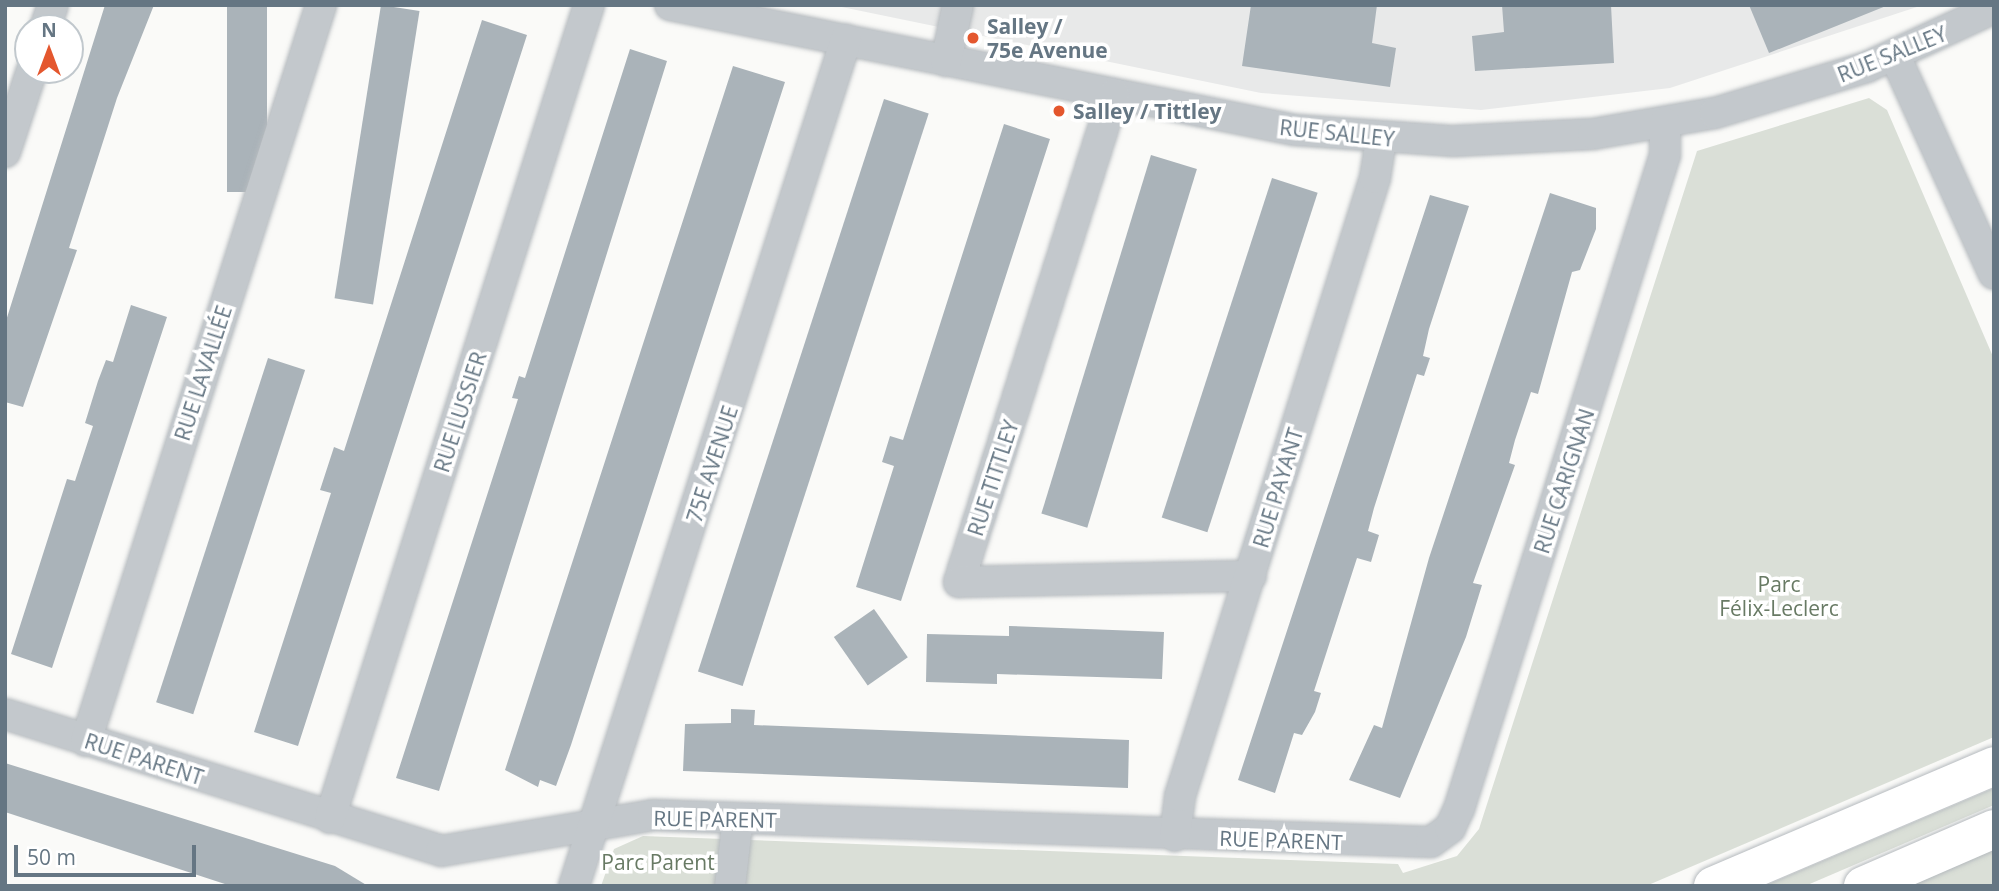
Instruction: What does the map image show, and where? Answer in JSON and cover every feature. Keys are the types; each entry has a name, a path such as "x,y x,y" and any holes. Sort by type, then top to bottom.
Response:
{"main road":[{"path":"1713,886 1994,766"},
{"path":"1863,886 1994,829"}],"street":[{"name":"RUE LAVALLÉE","path":"86,741 321,5"},
{"name":"RUE LUSSIER","path":"330,818 589,5"},
{"name":"RUE SALLEY","path":"670,5 1296,130 1381,140 1528,139 1665,124 1895,56 1994,8"},
{"path":"946,61 958,5"},
{"name":"75E AVENUE","path":"574,886 596,825 846,40"},
{"path":"1895,56 1994,274"},
{"path":"5,152 27,84"},
{"name":"RUE TITTLEY","path":"1114,94 959,582 1251,576"},
{"name":"RUE CARIGNAN","path":"1445,834 1575,447 1665,155 1665,124"},
{"name":"RUE PAYANT","path":"1175,836 1180,796 1379,167 1381,140"},
{"name":"RUE PARENT","path":"5,715 441,851 653,815 1418,845 1445,834"},
{"path":"730,886 738,818"}],"shaded area":[{"path":"832,5 1923,5 1670,88 1481,110 1261,93"}],"green space":[{"name":"Parc Félix-Leclerc","path":"1869,98 1887,110 1994,359 1994,737 1646,886 601,886 614,849 643,836 1398,864 1403,873 1457,856 1479,829 1697,151"},
{"path":"1994,788 1994,805 1805,886 1764,886"},
{"path":"1994,849 1994,886 1910,886"}],"building":[{"path":"105,5 154,5 117,98 69,248 77,250 23,407 5,402 5,324 80,84 84,84 84,72"},
{"path":"227,5 267,5 267,192 227,192"},
{"path":"381,5 420,11 373,304 335,298"},
{"path":"1251,5 1377,5 1372,43 1396,48 1390,87 1242,66"},
{"path":"1502,5 1611,5 1614,63 1475,71 1472,36 1504,32"},
{"path":"1749,5 1886,5 1886,6 1769,53"},
{"path":"482,20 527,35 298,746 254,732 331,493 320,490 334,447 344,451"},
{"path":"630,49 667,61 439,791 396,778 518,399 512,398 519,376 525,378"},
{"path":"733,66 785,82 571,745 556,786 540,780 538,787 505,770"},
{"path":"884,99 929,114 743,686 698,672"},
{"path":"1004,124 1050,139 901,601 856,587 894,466 882,462 890,436 903,440"},
{"path":"1151,155 1197,169 1087,528 1041,514"},
{"path":"1272,178 1318,193 1207,532 1162,518"},
{"path":"1550,193 1596,208 1596,229 1580,270 1572,272 1538,394 1531,392 1515,440 1509,463 1515,465 1473,583 1482,585 1466,637 1400,798 1349,780 1374,725 1382,728 1429,558"},
{"path":"1430,195 1469,206 1429,329 1423,356 1430,358 1424,376 1417,374 1374,508 1368,531 1379,535 1371,562 1357,558 1314,691 1321,693 1315,712 1302,735 1294,733 1275,793 1238,780"},
{"path":"131,305 167,317 52,668 11,654 67,479 75,481 93,426 85,423 98,381 106,360 113,362"},
{"path":"268,358 305,370 193,714 156,702"},
{"path":"874,609 908,657 868,685 834,637"},
{"path":"1009,626 1164,632 1162,679 997,674 997,684 926,682 927,634 1009,636"},
{"path":"731,709 755,710 754,725 1129,740 1128,788 683,771 685,724 731,723"},
{"path":"5,763 335,866 368,886 231,886 5,812"}],"place":[{"name":"Salley / 75e Avenue","path":"973,38"},
{"name":"Salley / Tittley","path":"1059,111"}],"park label":[{"name":"Parc Parent","path":"658,862"}]}
